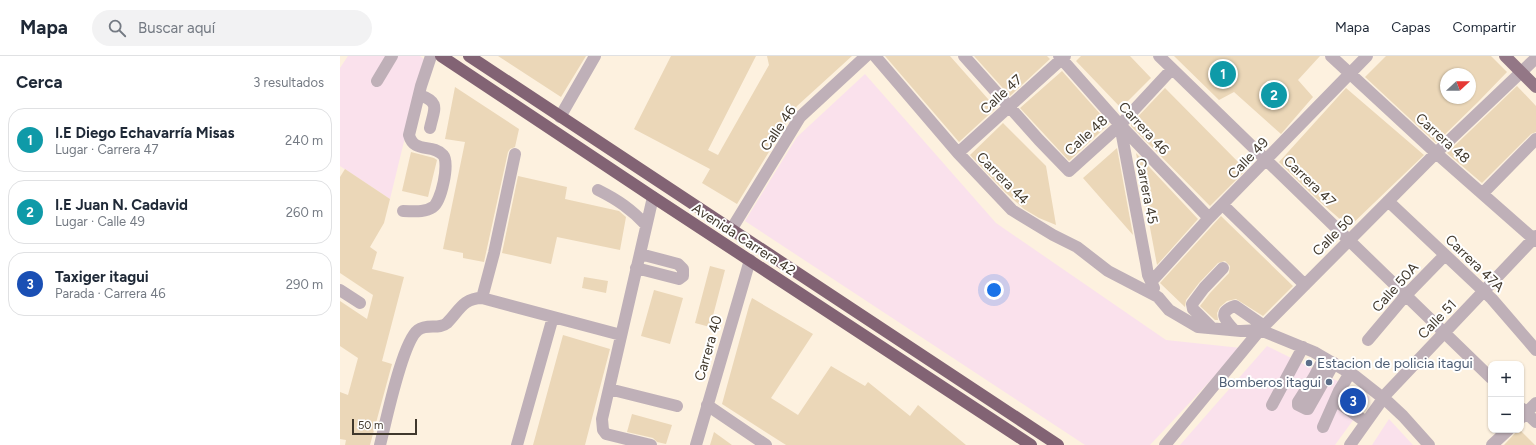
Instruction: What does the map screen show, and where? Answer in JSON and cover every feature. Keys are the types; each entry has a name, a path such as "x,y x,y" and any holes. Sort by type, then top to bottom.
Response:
{"highway":[{"name":"Avenida Carrera 42","path":"441,56 1031,445"},
{"name":"Avenida Carrera 42","path":"469,56 1058,445"},
{"path":"657,181 696,225"}],"main road":[{"path":"1505,56 1536,87"}],"street":[{"path":"378,81 392,56"},
{"path":"403,211 423,212 434,207 441,195 447,165 445,156 437,150 415,146 411,142 410,134 419,94 431,56"},
{"path":"560,117 596,56"},
{"name":"Calle 46","path":"731,230 800,117 866,56"},
{"name":"Carrera 44","path":"875,56 958,154 1017,214 1077,247 1108,271 1158,297 1169,310 1198,326 1212,328"},
{"path":"964,56 1009,106"},
{"name":"Carrera 47","path":"1159,56 1488,375"},
{"name":"Carrera 48","path":"1331,56 1436,153 1535,239"},
{"name":"Calle 49","path":"1151,282 1209,218 1367,56"},
{"name":"Calle 47","path":"958,154 1062,57"},
{"name":"Carrera 46","path":"1062,57 1120,125 1209,218"},
{"name":"Calle 50","path":"1165,445 1262,328 1436,153 1536,58"},
{"name":"Calle 48","path":"1009,106 1051,154 1069,170 1120,125 1172,69"},
{"path":"419,94 429,98 433,102 434,108 430,128"},
{"name":"Carrera 45","path":"1120,125 1146,263 1151,282 1158,297"},
{"path":"1483,193 1536,139"},
{"path":"482,298 494,253 515,154"},
{"path":"598,190 635,213 646,225"},
{"path":"652,445 606,434 603,430 602,420 653,197"},
{"name":"Carrera 47A","path":"1388,201 1484,292 1536,350"},
{"path":"1223,205 1305,285"},
{"name":"Calle 51","path":"1350,445 1383,398 1535,239"},
{"path":"636,268 679,279 683,276 683,269 678,264 640,254"},
{"name":"Calle 50A","path":"1368,340 1406,295 1445,255"},
{"name":"Carrera 40","path":"696,445 750,260"},
{"path":"1223,268 1204,288 1192,304 1193,309 1212,328 1234,330 1262,328"},
{"path":"340,290 360,303"},
{"path":"380,445 399,368 412,335 419,329 428,326 439,327 446,324 464,303 474,298 482,298 621,336"},
{"path":"1234,330 1224,319 1224,314 1228,308 1235,306 1262,328 1303,347 1350,373 1383,398 1403,416 1429,445"},
{"path":"517,445 553,317"},
{"path":"1272,405 1303,347"},
{"path":"1323,427 1335,400 1350,373"},
{"path":"609,389 677,406"},
{"path":"1335,400 1366,422"},
{"path":"1524,412 1536,403"},
{"path":"707,405 766,445"},
{"path":"1524,414 1536,422"},
{"path":"1492,445 1505,433"}],"shaded area":[{"path":"348,56 420,56 424,59 390,199 340,166 340,68"},
{"path":"865,74 996,223 1166,340 1241,348 1150,445 1085,445 745,221 797,137"},
{"path":"1267,346 1370,397 1335,445 1180,445"},
{"path":"1389,419 1413,445 1372,445"}],"building":[{"path":"498,56 586,56 561,97"},
{"path":"671,56 756,56 708,150 718,155 769,65 767,56 852,56 797,106 737,204 702,183 710,169 634,129"},
{"path":"885,56 950,56 996,108 959,142"},
{"path":"974,56 1047,56 1050,59 1010,96"},
{"path":"1081,56 1130,56 1151,78 1121,108 1076,61"},
{"path":"1174,56 1320,56 1298,80 1313,97 1281,134 1234,92 1219,100"},
{"path":"1386,56 1491,56 1507,72 1476,104 1476,68 1440,68 1440,104 1476,104 1436,143 1365,77"},
{"path":"1062,71 1109,124 1069,161 1020,108"},
{"path":"1517,86 1536,106 1536,132 1531,134 1482,183 1447,153"},
{"path":"455,87 519,129 515,147 510,149 508,152 484,262 463,258 463,253 443,249 465,142 445,139"},
{"path":"1165,88 1246,170 1210,206 1131,126 1131,124"},
{"path":"1346,88 1424,155 1349,227 1318,200 1279,162"},
{"path":"1003,123 1046,166 1056,225 1039,218 1024,209 1005,192 970,155"},
{"path":"1117,148 1133,235 1083,178"},
{"path":"411,152 437,160 428,197 402,191"},
{"path":"1136,153 1198,219 1157,265"},
{"path":"345,169 390,199 384,223 370,247 377,252 372,269 404,277 382,361 392,364 370,445 345,445 346,440 340,439 340,392 348,395 358,358 340,346 340,301 367,319 373,295 340,273 340,177"},
{"path":"518,176 567,187 565,199 619,211 626,217 620,250 557,237 551,264 502,253"},
{"path":"1221,216 1293,286 1263,316 1236,299 1227,301 1220,307 1217,313 1218,320 1215,320 1200,306 1229,273 1230,266 1225,261 1218,263 1199,283 1186,300 1185,307 1160,283"},
{"path":"710,266 725,270 710,327 695,323"},
{"path":"584,277 608,281 606,293 582,288"},
{"path":"654,290 683,298 670,344 641,336"},
{"path":"752,298 813,334 771,398 798,415 831,366 865,386 868,382 910,416 918,405 966,445 786,445 722,404"},
{"path":"563,335 610,349 585,445 533,445"},
{"path":"632,414 672,425 666,444 657,442 653,438 627,432"},
{"path":"714,432 732,445 710,445"},
{"path":"1515,433 1523,433 1535,445 1504,445"}],"place":[{"name":"I.E Diego Echavarría Misas","path":"1223,74"},
{"name":"I.E Juan N. Cadavid","path":"1274,95"},
{"name":"Estacion de policia itagui","path":"1309,363"},
{"name":"Bomberos itagui","path":"1329,382"},
{"name":"Taxiger itagui","path":"1353,401"}]}
